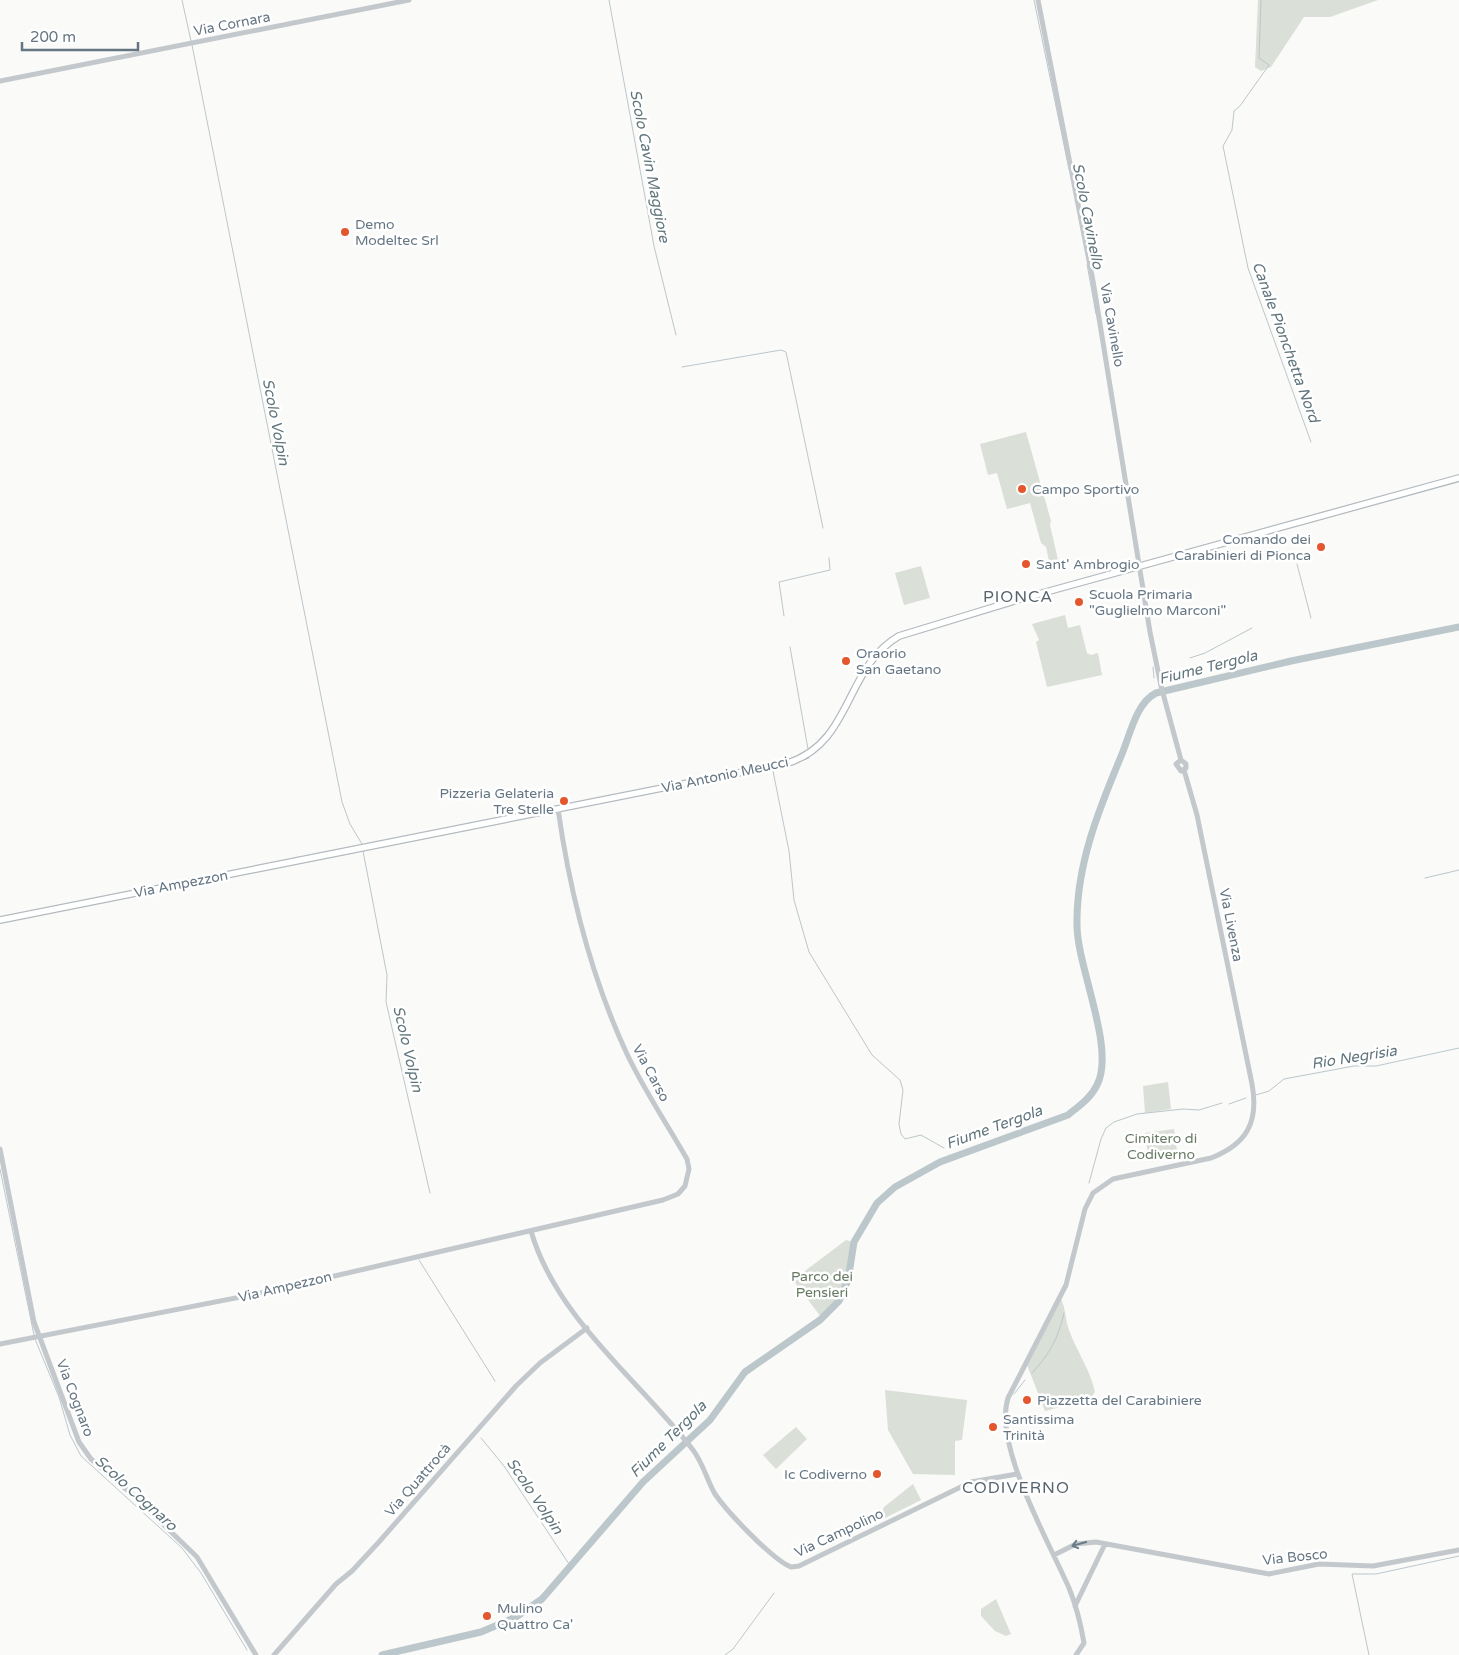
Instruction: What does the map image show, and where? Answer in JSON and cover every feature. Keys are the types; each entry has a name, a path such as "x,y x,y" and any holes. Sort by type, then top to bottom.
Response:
{"main road":[{"name":"Via Antonio Meucci","path":"362,848 794,761 815,750 828,738 838,724 868,663 882,647 899,636 1140,566 1459,478"},
{"name":"Via Ampezzon","path":"0,920 362,848"}],"street":[{"name":"Via Cornara","path":"0,81 409,0"},
{"name":"Via Cavinello","path":"1038,0 1086,241 1140,566"},
{"name":"Via Livenza","path":"1017,1474 1005,1416 1008,1398 1066,1285 1085,1210 1097,1189 1113,1179 1211,1158 1234,1147 1247,1131 1252,1120 1254,1104 1252,1084 1197,815 1184,770 1178,770 1176,767 1178,761 1181,760 1161,686 1140,566"},
{"name":"Via Carso","path":"531,1231 663,1200 678,1194 685,1186 689,1169 687,1159 628,1056 602,991 573,892 558,810"},
{"name":"Via Cognaro","path":"0,1149 38,1336 82,1448 91,1459 167,1526 197,1557 256,1655"},
{"name":"Via Campolino","path":"531,1231 555,1286 587,1328 684,1439 700,1462 716,1495 730,1512 780,1561 791,1567 799,1566 971,1482 1017,1474"},
{"name":"Via Ampezzon","path":"0,1344 261,1293 531,1231"},
{"name":"Via Quattrocà","path":"274,1655 336,1584 352,1571 378,1543 516,1386 540,1363 587,1328"},
{"path":"1017,1474 1075,1606 1084,1643 1076,1655"},
{"name":"Via Bosco","path":"1054,1555 1076,1544 1088,1542 1269,1574 1334,1563 1373,1566 1459,1550"},
{"path":"1075,1606 1106,1544"},
{"path":"1070,1591 1075,1592 1082,1589"}],"green space":[{"path":"1258,0 1378,0 1330,17 1304,17 1271,67 1261,71 1255,67"},
{"name":"Campo Sportivo","path":"1026,432 1051,521 1050,525 1058,560 1049,561 1046,547 1041,543 1030,503 1007,509 997,473 988,475 980,444"},
{"path":"921,566 930,598 904,605 895,573"},
{"path":"1065,615 1068,628 1080,625 1087,653 1091,655 1098,653 1102,675 1047,687 1036,642 1039,640 1032,624"},
{"path":"1168,1082 1171,1109 1145,1113 1143,1086"},
{"name":"Cimitero di Codiverno","path":"1174,1129 1178,1158 1149,1162 1145,1133"},
{"name":"Parco dei Pensieri","path":"846,1240 853,1242 844,1283 830,1308 821,1317 793,1280"},
{"path":"1061,1299 1069,1330 1090,1376 1095,1392 1090,1399 1045,1411 1027,1365"},
{"path":"885,1390 967,1400 962,1440 955,1441 955,1475 913,1474 888,1430"},
{"path":"796,1427 807,1439 776,1469 763,1455"},
{"path":"913,1484 921,1500 885,1518 882,1512 884,1507"},
{"path":"996,1599 1011,1634 1006,1636 995,1631 981,1616 981,1609"}],"waterway":[{"name":"Scolo Volpin","path":"182,0 191,41"},
{"name":"Scolo Cavin Maggiore","path":"609,0 654,246 676,335"},
{"name":"Scolo Cavinello","path":"1034,0 1069,169"},
{"name":"Canale Pionchetta Nord","path":"1261,0 1259,58 1269,65 1240,106 1234,111 1232,130 1223,146 1248,268 1311,442"},
{"name":"Scolo Volpin","path":"192,45 342,802 350,824 362,844"},
{"name":"Scolo Cavinello","path":"1087,264 1096,314"},
{"name":"Scolo Cavin Maggiore","path":"682,367 781,350 786,352 823,528"},
{"name":"Scolo Cavin Maggiore","path":"784,616 779,582 830,570 829,558"},
{"name":"Canale Pionchetta Nord","path":"1297,564 1311,618"},
{"name":"Fiume Tergola","path":"382,1655 481,1632 516,1617 542,1599 643,1482 710,1420 745,1372 820,1320 839,1301 848,1280 854,1242 877,1203 895,1187 940,1162 1068,1115 1091,1094 1097,1085 1102,1070 1102,1051 1079,942 1077,925 1080,881 1097,816 1134,720 1143,704 1149,698 1156,693 1291,661 1459,627"},
{"name":"Canale Pionchetta Nord","path":"1190,658 1205,653 1252,628"},
{"name":"Scolo Cavin Maggiore","path":"790,647 808,749"},
{"name":"Canale Pionchetta Nord","path":"1153,667 1154,678"},
{"name":"Scolo Cavin Maggiore","path":"809,758 773,771 789,851 794,900 809,952 872,1055 900,1080 903,1090 899,1124 901,1134 905,1139 921,1135 944,1148"},
{"name":"Scolo Volpin","path":"363,851 387,975 386,1002 430,1193"},
{"path":"1425,878 1459,870"},
{"name":"Rio Negrisia","path":"1256,1095 1269,1091 1284,1079 1354,1066 1376,1066 1459,1048"},
{"name":"Rio Negrisia","path":"1229,1104 1246,1098"},
{"name":"Rio Negrisia","path":"1089,1183 1101,1139 1106,1128 1114,1122 1137,1114 1183,1109 1199,1110 1222,1103"},
{"name":"Scolo Cognaro","path":"0,1169 34,1335"},
{"name":"Scolo Volpin","path":"419,1260 495,1381"},
{"name":"Rio Negrisia","path":"1032,1373 1053,1345 1064,1313"},
{"name":"Scolo Cognaro","path":"35,1339 59,1397 70,1435 81,1456 182,1548 201,1573 247,1650"},
{"name":"Rio Negrisia","path":"1014,1394 1025,1380"},
{"name":"Scolo Volpin","path":"481,1438 504,1466 571,1567"},
{"path":"1369,1655 1352,1574 1376,1574 1459,1556"},
{"name":"Rio Negrisia","path":"725,1655 733,1649 774,1593"}],"place":[{"name":"Demo Modeltec Srl","path":"345,232"},
{"name":"Campo Sportivo","path":"1022,489"},
{"name":"Comando dei Carabinieri di Pionca","path":"1321,547"},
{"name":"Sant' Ambrogio","path":"1026,564"},
{"name":"Scuola Primaria \"Guglielmo Marconi\"","path":"1079,602"},
{"name":"Oraorio San Gaetano","path":"846,661"},
{"name":"Pizzeria Gelateria Tre Stelle","path":"564,801"},
{"name":"Piazzetta del Carabiniere","path":"1027,1400"},
{"name":"Santissima Trinità","path":"993,1427"},
{"name":"Ic Codiverno","path":"877,1474"},
{"name":"Mulino Quattro Ca'","path":"487,1616"}],"district":[{"name":"PIONCA","path":"1018,597"},
{"name":"CODIVERNO","path":"1016,1488"}]}
